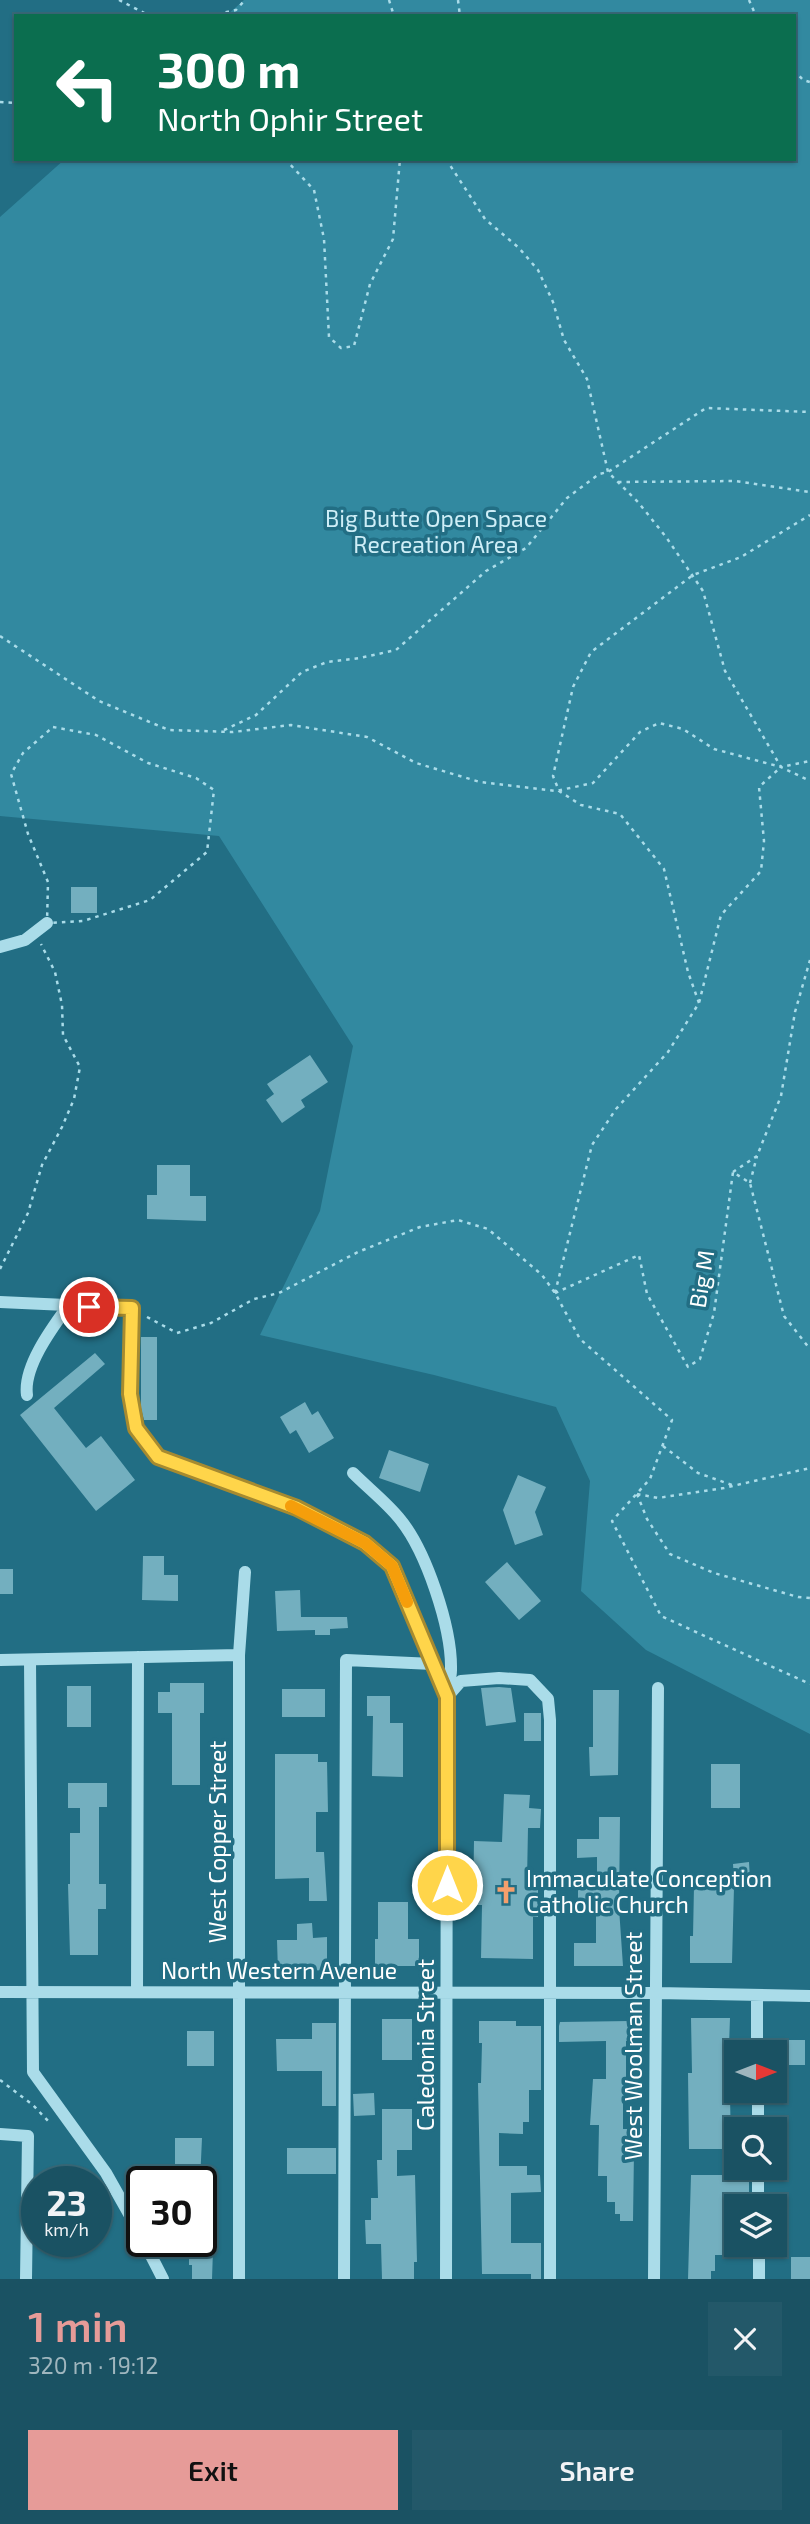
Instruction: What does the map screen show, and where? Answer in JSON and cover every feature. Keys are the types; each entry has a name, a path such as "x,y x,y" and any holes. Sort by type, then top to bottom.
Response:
{"street":[{"path":"0,947 24,940 47,923"},
{"path":"0,1302 132,1308"},
{"path":"27,1395 26,1387 33,1364 49,1332 68,1306"},
{"name":"Caledonia Street","path":"132,1308 130,1394 136,1428 158,1457 297,1508 365,1543 392,1566 447,1697 446,2279"},
{"path":"353,1473 401,1520 422,1556 436,1590 448,1638 451,1670 447,1697"},
{"name":"West Copper Street","path":"239,2279 239,1655 245,1572"},
{"path":"0,1660 239,1655"},
{"path":"137,1992 138,1657"},
{"path":"30,1660 33,2072 106,2173 126,2209"},
{"path":"344,2279 346,1660 433,1664"},
{"path":"447,1697 461,1681 499,1678 530,1680 548,1699 550,2279"},
{"name":"West Woolman Street","path":"654,2279 658,1688"},
{"name":"North Western Avenue","path":"0,1992 656,1993 810,1996"},
{"path":"757,1995 757,2040"},
{"path":"0,2134 27,2136 26,2279"},
{"path":"152,2257 163,2279"},
{"path":"758,2257 759,2279"}],"path":[{"path":"119,0 146,14"},
{"path":"218,14 236,10 245,0"},
{"path":"796,72 803,80 810,82"},
{"path":"287,161 314,190 324,239 329,337 341,348 354,346 370,284 393,239 400,161"},
{"path":"447,161 485,219 519,248 538,270 553,302 564,340 587,379 608,472 638,502 666,537 703,591 725,671 781,767"},
{"path":"221,732 256,715 302,672 327,662 396,650 486,570 526,548 567,498 599,474 608,472 706,408 810,412"},
{"path":"618,482 736,481 810,492"},
{"path":"699,1003 688,972 664,869 620,814 581,805 559,791 553,776 573,687 591,652 692,575 741,556 810,515"},
{"path":"0,636 99,701 169,730 221,732 291,725 367,737 416,763 480,782 559,791 593,783 640,732 659,723 683,729 714,749 781,767 810,781"},
{"path":"53,727 96,735 148,763 196,778 214,790 207,852 150,900 83,921 47,923 48,882 27,834 11,774 23,753 53,727"},
{"path":"555,1293 592,1145 616,1109 668,1052 699,1003 721,915 761,871 764,841 759,787 781,767 810,761"},
{"path":"0,1269 28,1213 42,1165 74,1099 80,1067 63,1035 62,1005 55,972 35,932"},
{"path":"810,960 795,1012 781,1097 757,1156 750,1183 784,1316 810,1349"},
{"path":"750,1183 733,1172 757,1156"},
{"name":"Big M","path":"555,1293 639,1255 647,1294 688,1367 700,1359 714,1313 733,1172"},
{"path":"132,1308 177,1334 211,1323 254,1299 279,1293 358,1252 420,1227 458,1220 488,1229 542,1275 580,1339 673,1420 650,1479 612,1521 661,1616 810,1684"},
{"path":"663,1446 698,1473 735,1486"},
{"path":"636,1494 658,1498 735,1486 810,1468"},
{"path":"636,1494 647,1519 670,1554 714,1573 810,1598"},
{"path":"0,2080 33,2105 50,2123"}],"green space":[{"name":"Big Butte Open Space Recreation Area","path":"244,0 810,0 810,1734 646,1650 581,1591 590,1481 556,1407 434,1375 260,1335 320,1211 353,1046 219,836 0,816 0,217 63,161 796,161 796,14 228,14"}],"building":[{"path":"71,887 97,887 97,913 71,913"},
{"path":"310,1055 328,1082 301,1100 305,1107 282,1123 266,1100 274,1094 267,1084"},
{"path":"157,1165 190,1165 190,1196 206,1196 206,1221 147,1219 147,1195 157,1195"},
{"path":"141,1337 157,1337 157,1420 144,1420 141,1408"},
{"path":"95,1353 105,1364 54,1408 86,1448 101,1436 135,1480 96,1511 20,1415"},
{"path":"305,1402 312,1415 318,1411 334,1438 309,1453 296,1430 290,1434 280,1417"},
{"path":"389,1450 429,1464 420,1492 379,1478"},
{"path":"518,1475 546,1487 535,1512 543,1535 515,1545 503,1510"},
{"path":"143,1556 164,1556 164,1575 178,1575 178,1601 142,1600"},
{"path":"507,1562 541,1601 519,1620 485,1582"},
{"path":"0,1569 13,1569 13,1594 0,1594"},
{"path":"300,1590 301,1617 347,1617 348,1628 330,1629 330,1635 315,1635 315,1630 277,1631 275,1591"},
{"path":"170,1683 204,1683 204,1713 200,1713 200,1785 172,1785 172,1713 158,1713 158,1692 170,1692"},
{"path":"67,1686 91,1686 91,1727 67,1727"},
{"path":"481,1688 511,1688 516,1722 486,1726"},
{"path":"282,1689 325,1689 325,1717 282,1717"},
{"path":"593,1690 619,1690 618,1775 590,1776"},
{"path":"367,1696 390,1696 390,1723 403,1723 403,1777 372,1776 373,1716 367,1716"},
{"path":"524,1713 541,1713 541,1741 524,1741"},
{"path":"275,1754 318,1754 318,1762 327,1762 328,1812 316,1812 316,1852 324,1852 327,1901 309,1901 309,1878 275,1879"},
{"path":"711,1764 740,1764 740,1808 711,1808"},
{"path":"68,1783 107,1783 107,1807 99,1807 99,1884 106,1884 106,1909 98,1909 98,1955 70,1955 70,1833 80,1833 80,1808 68,1808"},
{"name":"Immaculate Conception Catholic Church","path":"504,1794 530,1795 529,1808 541,1809 540,1828 528,1828 527,1880 538,1880 538,1917 533,1917 533,1959 481,1958 482,1905 473,1905 474,1841 502,1842"},
{"path":"599,1817 620,1817 619,1908 623,1966 574,1966 574,1943 596,1943 596,1903 578,1903 578,1884 597,1884 597,1857 577,1858 577,1839 599,1839"},
{"path":"749,1862 750,1880 734,1881 733,1864"},
{"path":"694,1886 734,1887 732,1963 690,1963"},
{"path":"378,1902 408,1902 408,1939 419,1939 419,1966 375,1966"},
{"path":"312,1923 313,1938 327,1937 327,1970 278,1972 277,1940 297,1940 297,1924"},
{"path":"691,2018 730,2018 729,2040 724,2040 724,2104 730,2104 730,2117 724,2117 724,2149 689,2149 688,2073 692,2073"},
{"path":"382,2019 412,2019 412,2060 382,2060"},
{"path":"479,2021 516,2021 516,2026 541,2026 541,2090 529,2090 529,2122 523,2122 523,2134 499,2133 499,2166 527,2166 527,2175 540,2175 541,2192 511,2193 511,2243 541,2243 541,2279 531,2279 531,2274 482,2274 478,2083 481,2083 482,2043 479,2043"},
{"path":"630,2021 630,2041 626,2041 623,2129 629,2129 629,2151 634,2151 633,2221 620,2221 620,2214 615,2214 615,2202 607,2202 607,2176 598,2176 599,2125 590,2125 593,2079 606,2079 606,2041 559,2042 559,2026 560,2022"},
{"path":"312,2023 336,2023 336,2106 322,2106 322,2071 277,2071 276,2039 312,2039"},
{"path":"187,2031 214,2031 214,2066 187,2066"},
{"path":"788,2040 805,2040 805,2065 788,2065"},
{"path":"374,2093 375,2115 354,2116 353,2094"},
{"path":"382,2109 412,2109 412,2150 397,2150 397,2176 415,2175 417,2262 414,2262 414,2279 382,2279 381,2244 366,2244 365,2220 371,2220 371,2198 378,2198 377,2160 382,2160"},
{"path":"175,2138 202,2138 201,2166 175,2166"},
{"path":"287,2148 336,2148 336,2174 287,2174"},
{"path":"691,2175 724,2175 724,2180 749,2180 749,2192 723,2192 723,2255 715,2255 715,2271 711,2271 711,2279 688,2279"},
{"path":"189,2257 213,2257 212,2279 192,2279 192,2265 189,2265"},
{"path":"791,2257 810,2257 810,2279 791,2279"}],"slow traffic":[{"path":"291,1506 365,1543 392,1566 407,1602"}],"place":[{"name":"Immaculate Conception Catholic Church","path":"506,1892"}],"route":[{"path":"89,1307 132,1308 130,1394 136,1428 158,1457 297,1508 365,1543 392,1566 447,1697 447,1885"}]}
